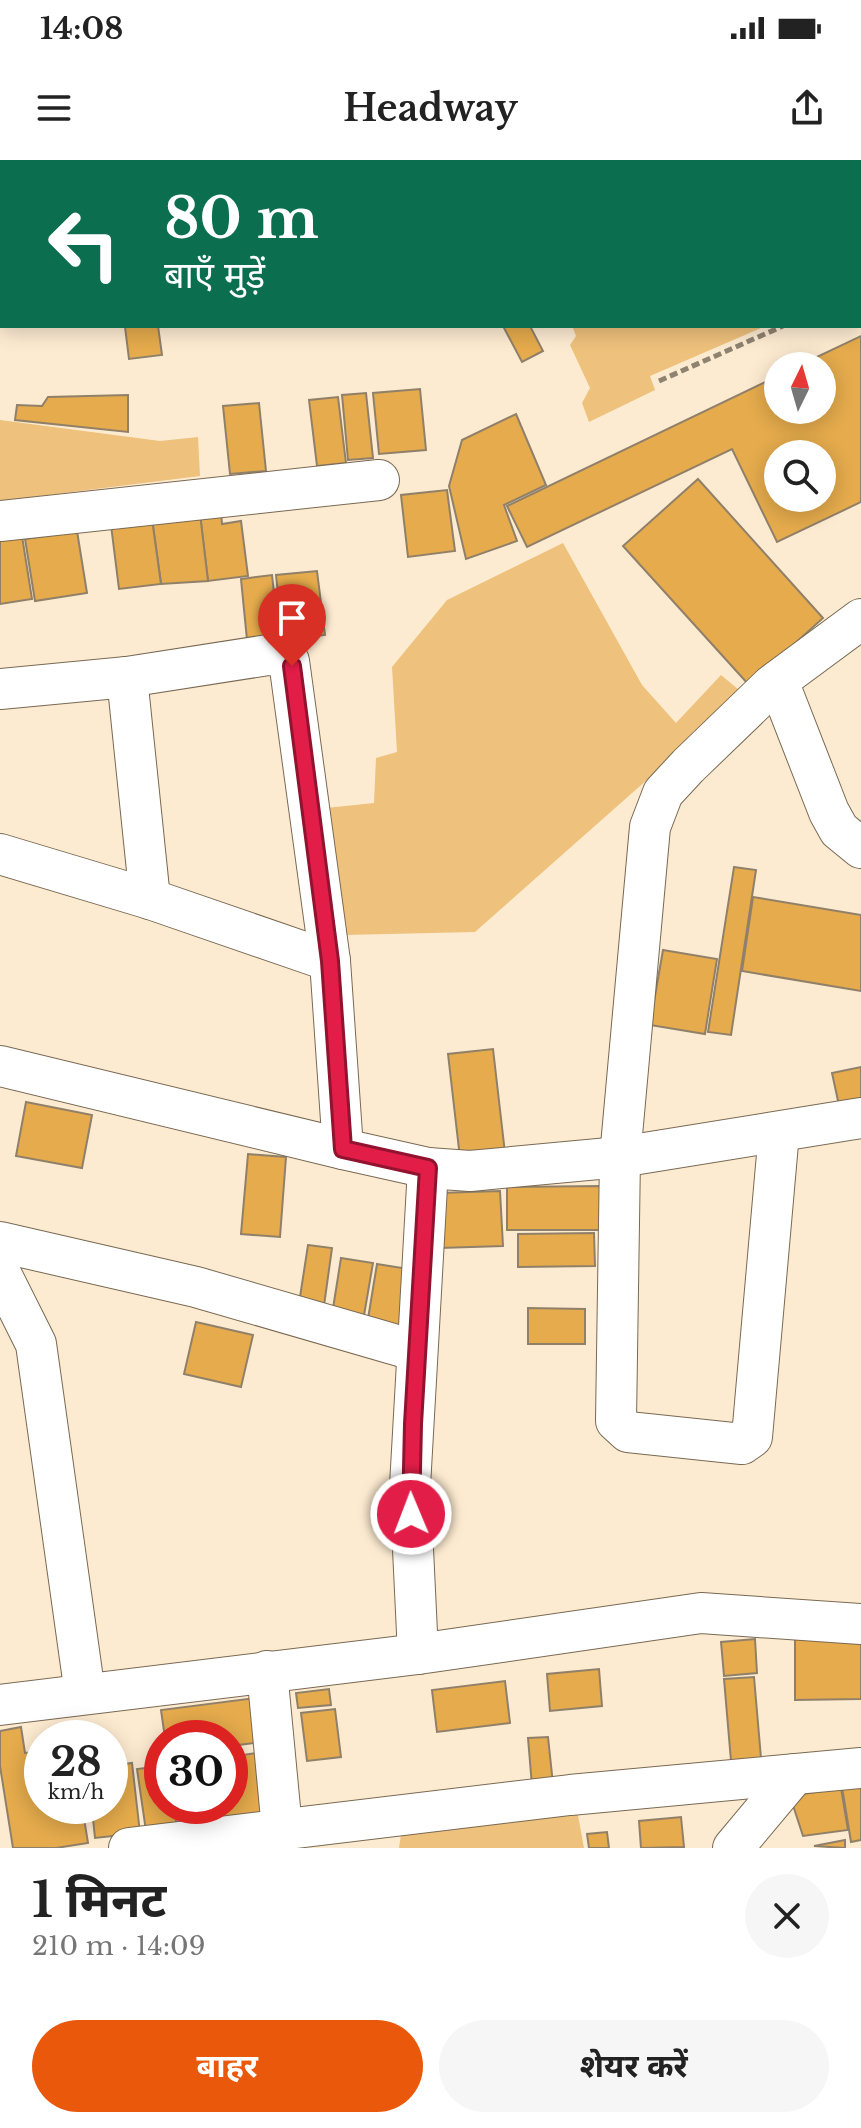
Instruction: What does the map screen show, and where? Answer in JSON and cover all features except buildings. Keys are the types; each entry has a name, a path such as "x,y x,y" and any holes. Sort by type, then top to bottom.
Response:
{"street":[{"path":"0,521 379,480"},
{"path":"779,1132 752,1433 746,1444 628,1432 617,1425 620,1157 650,827 663,793 778,681 861,619"},
{"path":"0,689 127,677 268,655 285,656 289,661 330,961 343,1149"},
{"path":"127,677 150,899"},
{"path":"778,681 829,812 839,830 861,848"},
{"path":"0,854 150,899 330,961"},
{"path":"0,1066 428,1168 470,1171 620,1157 861,1118"},
{"path":"418,1654 410,1486 428,1168"},
{"path":"0,1242 196,1287 417,1351"},
{"path":"0,1272 36,1344 85,1694"},
{"path":"0,1705 418,1654 701,1613 861,1624"},
{"path":"267,1671 282,1829"},
{"path":"129,1848 570,1795 861,1768"},
{"path":"733,1848 795,1774"}],"path":[{"path":"659,381 778,328"}],"shaded area":[{"path":"573,328 761,328 650,376 655,390 589,422 582,403 590,388 570,345 576,336"},
{"path":"0,420 160,441 198,437 200,476 0,501"},
{"path":"563,543 642,685 676,723 721,675 744,694 475,932 344,935 326,808 374,803 376,758 397,752 392,667 447,600"},
{"path":"577,1810 584,1848 399,1848 401,1835"}],"route":[{"path":"292,666 330,961 343,1149 428,1168 413,1424 411,1514"}]}
